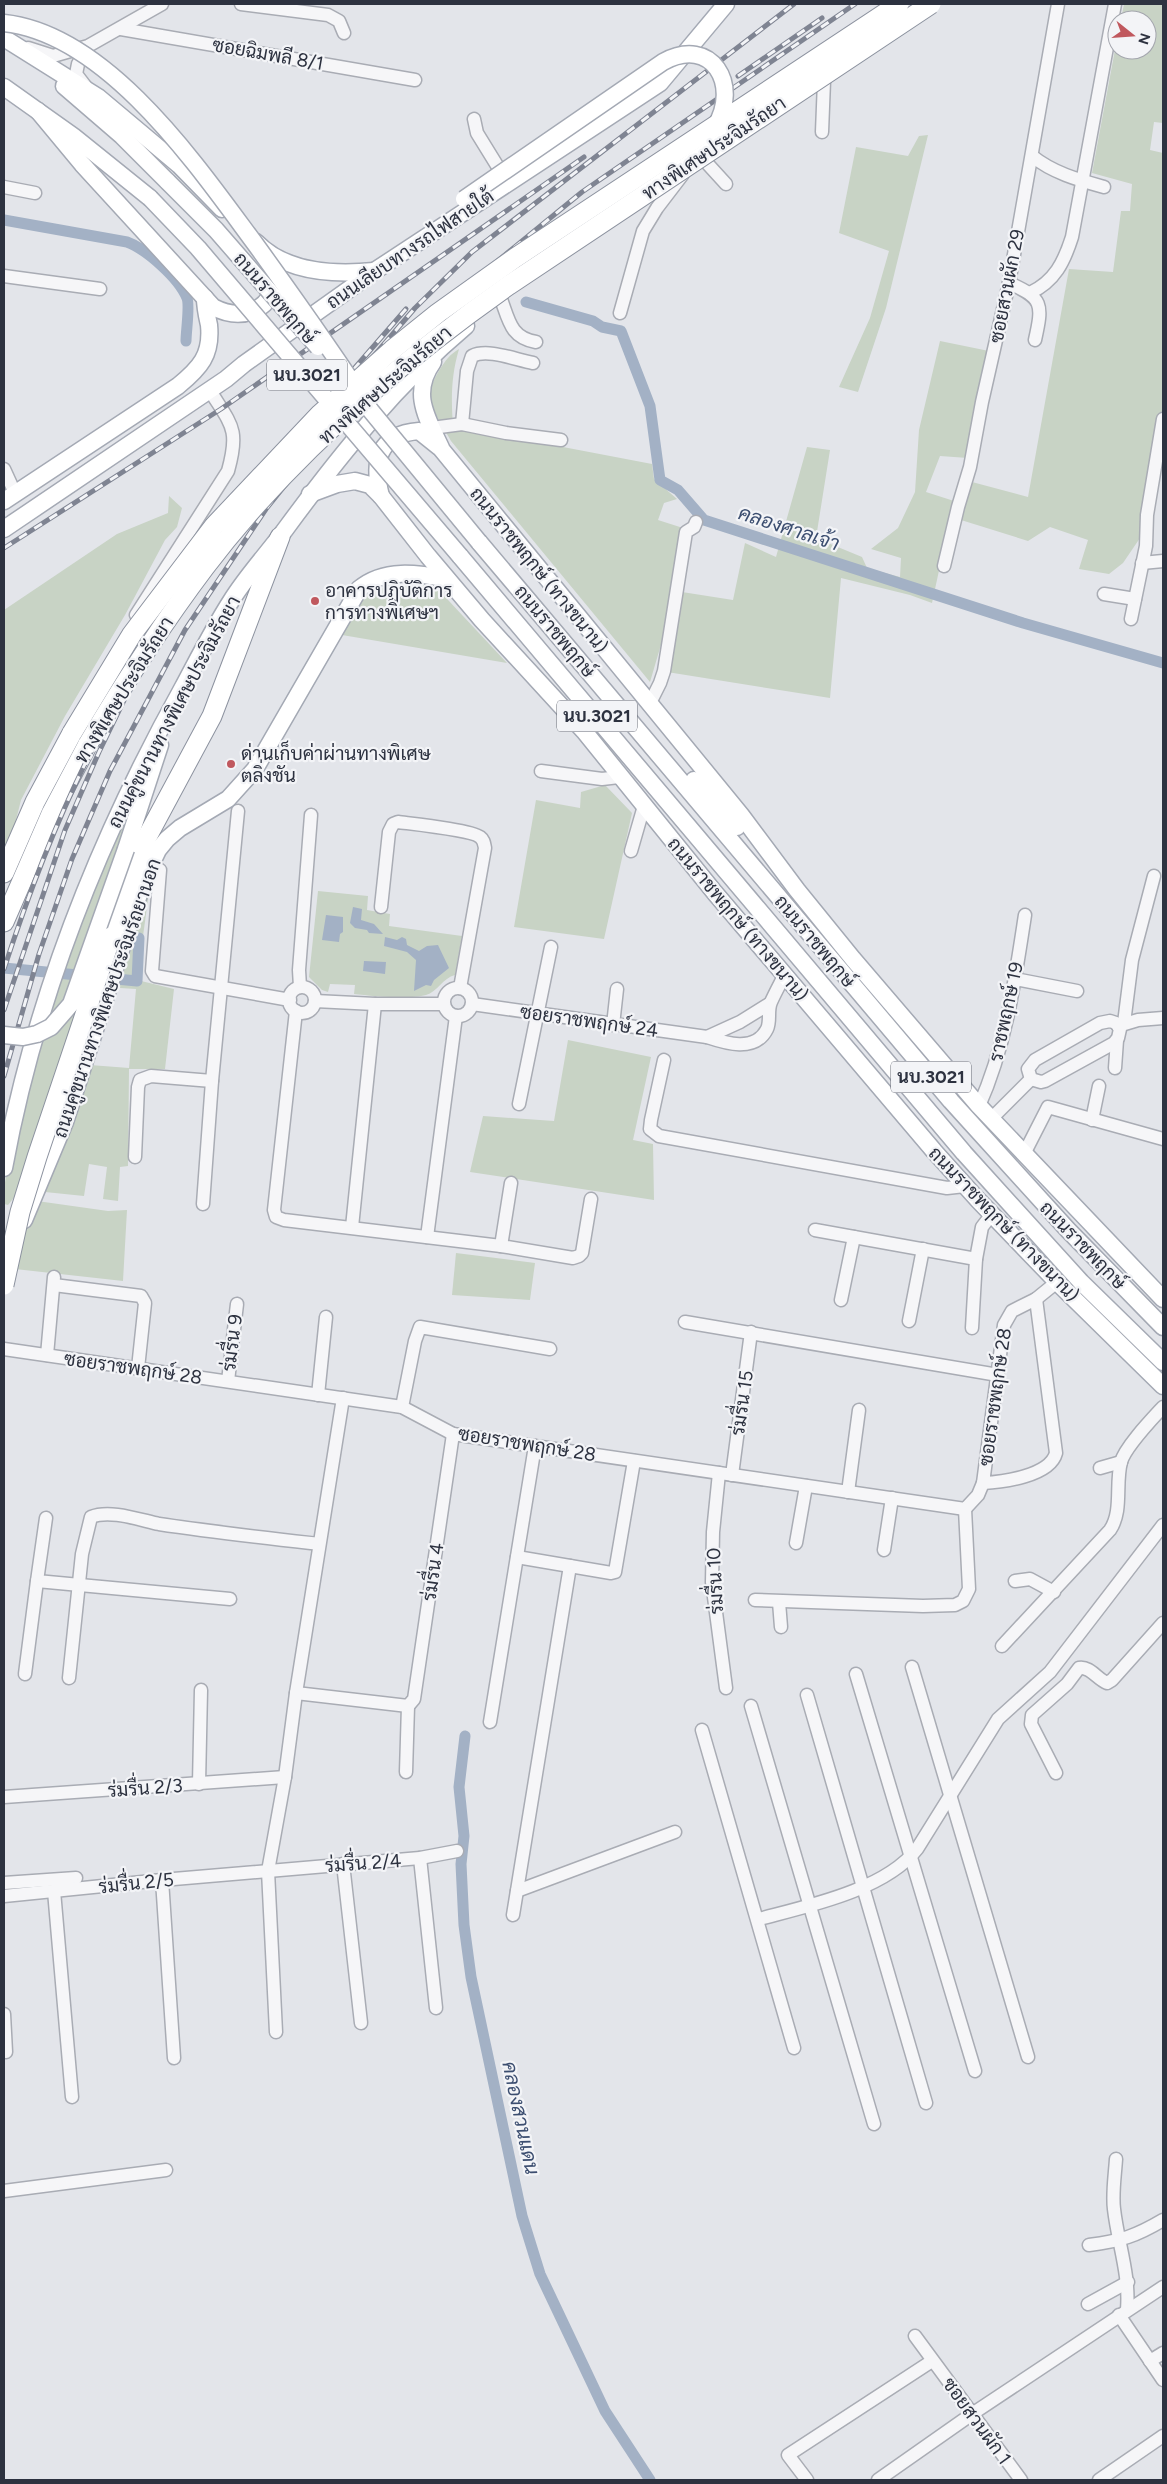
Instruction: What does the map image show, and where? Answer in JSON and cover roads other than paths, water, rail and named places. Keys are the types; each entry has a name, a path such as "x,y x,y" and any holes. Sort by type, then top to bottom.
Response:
{"highway":[{"name":"ทางพิเศษประจิมรัถยา","path":"4,873 35,802 72,733 132,634 214,526 320,414 408,338 515,258 898,4"},
{"name":"ทางพิเศษประจิมรัถยา","path":"4,922 51,814 88,744 129,676 206,566 246,518 295,466 372,392 462,318 931,4"},
{"path":"4,1285 20,1212 37,1158 111,937 147,837 212,716 280,537"}],"main road":[{"name":"ถนนเลียบทางรถไฟสายใต้","path":"4,528 210,389 381,267 507,182 660,83 726,4"},
{"name":"ถนนคู่ขนานทางพิเศษประจิมรัถยา","path":"4,1168 26,1068 64,943 98,857 124,799 165,718 230,602 310,494 370,421 444,346 501,299 601,227 939,4"},
{"path":"4,24 22,25 58,38 85,56 138,98 182,147 216,191 318,331 369,408"},
{"name":"ถนนราชพฤกษ์","path":"7,40 94,112 216,230 268,288 870,1006 1025,1185 1163,1327"},
{"name":"ถนนราชพฤกษ์","path":"7,40 98,97 179,165 264,250 274,265 276,282 269,298 260,307 249,313 237,315 224,313 213,307 82,164 32,106"},
{"path":"381,267 422,229 663,62 688,53 699,56 713,64 724,78 726,96 724,110 714,127 677,160 490,291 473,321"},
{"name":"ถนนราชพฤกษ์","path":"4,87 32,106 150,198 223,278 648,776 732,879 964,1154 1109,1317 1163,1362"},
{"name":"ถนนราชพฤกษ์","path":"264,250 285,260 316,270 334,273 381,267"},
{"path":"161,411 201,371 210,336 205,310 205,298"},
{"name":"ถนนราชพฤกษ์ (ทางขนาน)","path":"444,346 426,371 423,382 422,405 425,416 442,450 740,815 797,890 979,1106 1163,1299"},
{"path":"4,517 161,411 220,374 244,364"},
{"path":"9,497 178,386 202,365"},
{"path":"381,496 376,462 389,441 399,434 419,431 442,450"},
{"name":"ถนนราชพฤกษ์ (ทางขนาน)","path":"310,494 337,484 355,481 370,485 381,496 482,620 560,703 878,1087 996,1219 1061,1279 1163,1386"},
{"name":"ถนนคู่ขนานทางพิเศษประจิมรัถยานอก","path":"4,1264 37,1194 65,1122 118,954 144,879 158,850 180,828 220,806 244,783 255,769 359,589 374,579 399,574 414,573 447,579"},
{"path":"608,692 637,719 797,890"},
{"path":"4,1035 23,1038 44,1030 64,1015 71,1004 159,749 165,718"},
{"path":"732,879 781,969"},
{"path":"1025,1185 1047,1197 1163,1313"},
{"path":"1061,1279 1109,1317 1163,1372"}],"street":[{"path":"7,40 53,56 88,46 121,29 162,4"},
{"path":"241,4 328,15 340,21 344,33"},
{"name":"ซอยสวนผัก 29","path":"944,566 970,467 982,402 1009,283 1058,4"},
{"path":"1030,293 1040,288 1058,272 1066,256 1115,4"},
{"name":"ซอยฉิมพลี 8/1","path":"121,29 415,80"},
{"path":"88,46 82,54 76,74 81,83 98,97"},
{"path":"822,132 824,80"},
{"path":"4,97 32,106"},
{"path":"474,119 477,133 507,182"},
{"path":"1032,156 1041,164 1104,188"},
{"path":"705,160 726,184"},
{"path":"620,314 643,231 657,208 683,174"},
{"path":"4,187 35,193"},
{"path":"4,276 100,289"},
{"path":"1009,283 1030,293 1038,300 1040,307 1035,340"},
{"path":"501,299 515,333 522,338 536,342"},
{"path":"462,424 466,371 472,356 478,353 488,354 533,363"},
{"path":"4,859 53,754 82,702 228,471 234,444 233,432 230,423 210,389"},
{"path":"432,428 462,424 506,433 561,440"},
{"path":"1132,619 1147,538 1147,515 1163,424"},
{"path":"4,469 9,497"},
{"path":"649,705 664,671 686,532 696,522"},
{"path":"1142,563 1163,561"},
{"path":"1104,594 1135,599"},
{"path":"541,770 602,779 619,776"},
{"path":"631,851 644,806"},
{"path":"203,1204 212,1082 238,811"},
{"path":"300,987 311,815"},
{"path":"381,907 389,832 394,824 398,822 463,833 478,836 482,839 484,848 460,988"},
{"path":"160,870 153,974 159,977 221,987 293,1005 306,1012 310,1010 315,1001"},
{"path":"1115,1068 1117,1040 1120,1034 1132,960 1154,876"},
{"name":"ราชพฤกษ์ 19","path":"979,1106 991,1080 1015,980 1025,915"},
{"path":"519,1104 536,1013 551,947"},
{"name":"ซอยราชพฤกษ์ 24","path":"472,1004 706,1037 735,1045 743,1045 760,1038 767,1030 770,1004 781,969"},
{"path":"1015,980 1077,991"},
{"path":"300,987 310,990 315,1001"},
{"path":"300,987 293,992 275,1200 276,1217 284,1220 501,1246 573,1258 579,1256 591,1199"},
{"path":"460,988 468,992 472,1004 468,1012 456,1016 449,1013 444,1004 444,999 450,990 460,988"},
{"path":"613,1025 617,990"},
{"path":"315,1001 375,1004 444,1004"},
{"path":"352,1227 375,1004"},
{"path":"706,1037 740,1022 770,1004"},
{"path":"427,1237 456,1016"},
{"path":"1030,1079 1028,1070 1035,1060 1100,1023 1110,1021 1121,1024 1163,1018"},
{"path":"1030,1079 1041,1082 1045,1081 1117,1040"},
{"path":"664,1060 650,1120 650,1129 659,1136 947,1188 965,1186"},
{"path":"135,1157 138,1087 140,1080 151,1076 212,1082"},
{"path":"991,1119 1030,1079"},
{"path":"1092,1120 1099,1086"},
{"path":"1024,1154 1048,1107 1163,1139"},
{"path":"501,1246 511,1183"},
{"path":"972,1328 976,1260 982,1228 996,1219"},
{"path":"815,1230 976,1260"},
{"path":"841,1300 854,1237"},
{"path":"909,1321 923,1249"},
{"name":"ซอยราชพฤกษ์ 28","path":"4,1349 402,1407 453,1434 965,1509 978,1495 983,1483 1007,1318 1016,1307 1036,1299 1061,1279"},
{"path":"47,1355 54,1281 141,1296 145,1303 138,1368"},
{"name":"ซอยราชพฤกษ์ 28","path":"983,1483 1001,1481 1041,1470 1054,1460 1056,1453 1036,1299"},
{"name":"ร่มรื่น 9","path":"228,1382 237,1304"},
{"path":"318,1395 326,1317"},
{"path":"685,1322 998,1375"},
{"path":"402,1407 415,1341 420,1327 550,1349"},
{"name":"ร่มรื่น 15","path":"726,1474 752,1332"},
{"path":"276,2032 268,1871 285,1777 296,1693 343,1398"},
{"path":"1002,1646 1098,1546 1115,1522 1121,1462 1138,1436 1163,1407"},
{"path":"848,1492 859,1410"},
{"name":"ร่มรื่น 4","path":"406,1772 408,1706 414,1699 453,1434"},
{"path":"490,1722 535,1446"},
{"path":"517,1557 610,1573 615,1572 634,1461"},
{"path":"1100,1468 1121,1462"},
{"name":"ร่มรื่น 10","path":"726,1474 713,1532 712,1582 726,1688"},
{"path":"796,1543 806,1486"},
{"path":"884,1550 892,1498"},
{"path":"756,1600 923,1606 955,1605 963,1601 969,1589 965,1509"},
{"path":"68,1678 79,1585 89,1522 96,1515 121,1516 159,1524 319,1544"},
{"path":"24,1674 46,1518"},
{"path":"759,1920 811,1905 862,1887 902,1866 911,1857 950,1798 998,1719 1050,1672 1163,1525"},
{"path":"513,1915 570,1566"},
{"path":"1015,1581 1030,1579 1054,1592"},
{"path":"38,1581 230,1599"},
{"path":"779,1602 781,1627"},
{"path":"1056,1773 1031,1724 1032,1715 1067,1684 1078,1668 1088,1670 1103,1682 1107,1683 1112,1680 1162,1628"},
{"path":"912,1667 1028,2057"},
{"path":"856,1674 976,2071"},
{"path":"199,1784 201,1690"},
{"path":"296,1693 408,1706"},
{"path":"806,1695 926,2103"},
{"path":"752,1706 874,2124"},
{"path":"702,1730 759,1920 794,2048"},
{"name":"ร่มรื่น 2/3","path":"4,1797 285,1777"},
{"path":"517,1892 675,1832"},
{"name":"ร่มรื่น 2/4","path":"268,1871 420,1858 457,1851"},
{"path":"420,1858 436,2008"},
{"path":"343,1864 361,2023"},
{"name":"ร่มรื่น 2/5","path":"4,1896 268,1871"},
{"path":"4,1883 76,1878"},
{"path":"162,1880 174,2058"},
{"path":"54,1891 72,2097"},
{"path":"4,2014 6,2052"},
{"path":"1116,2158 1113,2206 1128,2282 1123,2312 1150,2361 1163,2380"},
{"path":"4,2191 166,2170"},
{"path":"1089,2245 1120,2241 1143,2232 1163,2220"},
{"path":"1088,2304 1128,2282"},
{"path":"878,2480 972,2414 1163,2287"},
{"name":"ซอยสวนผัก 1","path":"915,2336 1021,2480"},
{"path":"1150,2361 1163,2353"},
{"path":"807,2480 788,2455 932,2361"},
{"path":"1099,2480 1163,2436"}],"water":[{"path":"353,907 362,909 361,920 374,924 383,934 369,933 367,930 355,928 350,923"},
{"path":"326,915 343,917 343,932 340,934 339,942 322,940"},
{"path":"385,937 397,940 402,937 406,939 407,945 419,951 427,946 438,945 449,968 434,980 431,986 426,985 414,991 416,960 407,952 384,946"},
{"path":"364,961 386,962 385,974 363,971"}],"waterway":[{"path":"4,220 127,242 143,251 170,273 187,298 186,341"},
{"name":"คลองศาลเจ้า","path":"526,302 593,321 602,327 621,331 650,406 660,480 678,490 704,520 1023,623 1163,663"},
{"path":"106,978 137,981 139,938"},
{"path":"4,968 88,976"},
{"name":"คลองสวนแดน","path":"465,1736 459,1787 464,1836 461,1864 464,1925 471,1977 522,2216 540,2274 605,2411 650,2480"}],"railway":[{"path":"4,1010 65,830 99,752 131,686 235,525 288,456 415,308 472,252 794,4"},
{"path":"4,1076 39,954 72,859 110,771 185,630 266,509 342,414 415,337 489,268 582,192 855,4"},
{"path":"738,76 822,18"},
{"path":"4,548 221,409 584,157"},
{"path":"306,424 406,309"},
{"path":"142,656 190,574 232,518"},
{"path":"4,969 45,855 81,771 95,744"}],"place":[{"name":"อาคารปฏิบัติการ การทางพิเศษฯ","path":"315,601"},
{"name":"ด่านเก็บค่าผ่านทางพิเศษ ตลิ่งชัน","path":"231,764"}]}
